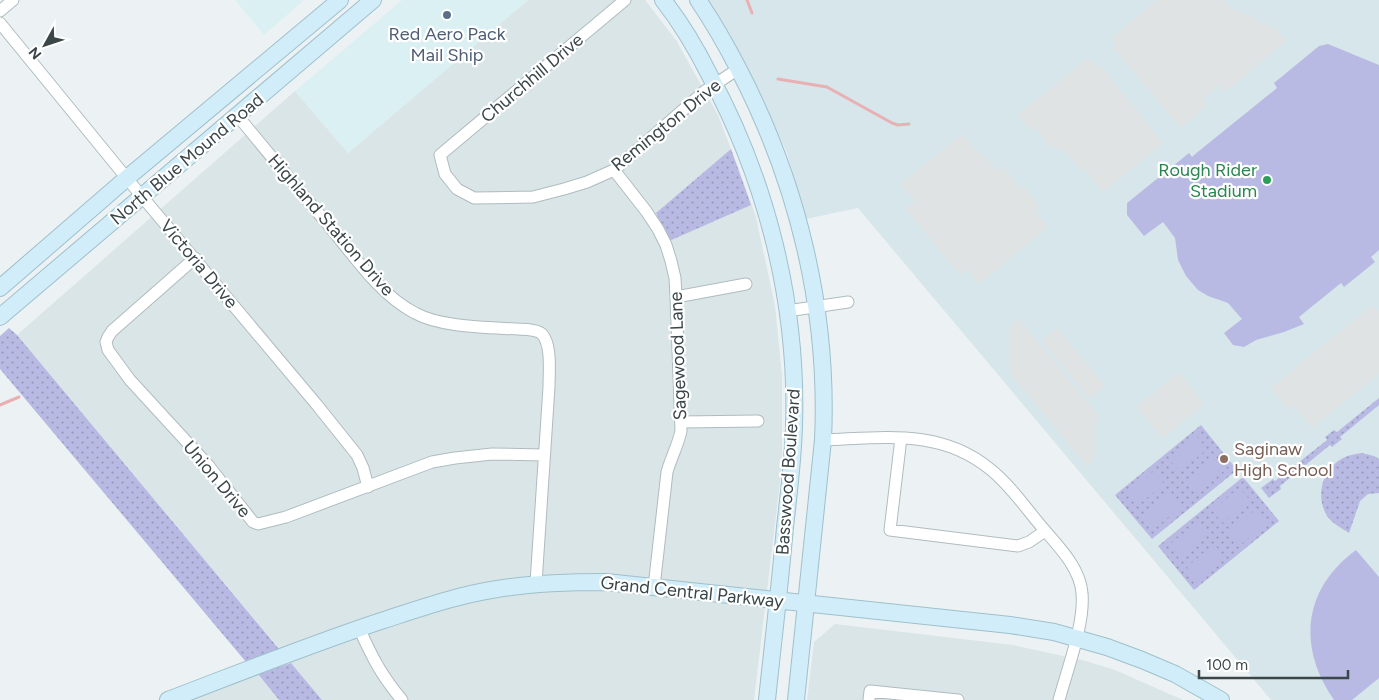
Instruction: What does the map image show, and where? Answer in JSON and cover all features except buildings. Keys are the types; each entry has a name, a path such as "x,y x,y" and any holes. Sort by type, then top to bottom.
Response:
{"main road":[{"name":"North Blue Mound Road","path":"0,288 127,178 340,0"},
{"name":"North Blue Mound Road","path":"0,317 373,0"},
{"name":"Basswood Boulevard","path":"663,0 689,38 715,84 746,151 764,203 781,271 787,311 793,361 794,425 792,466 766,700"},
{"name":"Basswood Boulevard","path":"698,0 738,69 777,153 806,249 816,307 823,379 823,440 796,700"},
{"name":"Grand Central Parkway","path":"168,700 360,628 425,606 472,593 536,583 606,582 1010,625 1054,632 1107,647 1150,663 1175,674 1220,700"}],"street":[{"path":"0,11 13,0"},
{"name":"Churchhill Drive","path":"440,155 625,0"},
{"name":"Victoria Drive","path":"0,23 357,455 364,468 368,487"},
{"name":"Remington Drive","path":"440,155 445,174 457,189 474,198 533,197 564,189 587,182 614,170 704,92 738,69"},
{"name":"Highland Station Drive","path":"238,115 362,266 383,290 397,301 415,313 436,321 531,330 542,334 550,359 536,583"},
{"name":"Sagewood Lane","path":"614,170 658,229 666,245 675,278 681,422 679,440 667,472 654,587"},
{"name":"Union Drive","path":"195,258 108,336 106,342 108,350 130,380 208,465 253,522 258,524 268,523 432,462 492,454 544,455"},
{"path":"676,297 746,284"},
{"path":"787,311 848,302"},
{"path":"681,422 758,421"},
{"path":"901,438 890,530 1018,546 1029,542 1045,531"},
{"path":"823,440 901,438 942,443 968,454 991,470 1007,486 1067,558 1080,580 1083,602 1080,620 1058,700"},
{"path":"360,628 379,670 402,700"},
{"path":"869,700 870,691 958,700"}],"shaded area":[{"path":"235,0 304,0 264,35"},
{"path":"402,0 528,0 348,153 295,91"},
{"path":"528,0 645,0 676,40 718,115 756,217 775,306 782,375 782,465 754,700 322,700 17,335 295,91 348,153"},
{"name":"Saginaw High School","path":"708,0 1379,0 1379,700 1271,700 858,208 806,219 787,153 760,92"},
{"path":"1157,0 1224,0 1233,11 1237,9 1242,15 1245,12 1260,24 1264,22 1269,28 1273,25 1286,41 1225,92 1219,85 1202,99 1207,105 1181,128 1113,47 1116,44 1111,38"},
{"name":"Rough Rider Stadium","path":"1328,44 1379,65 1379,250 1371,257 1375,262 1344,287 1341,283 1299,317 1304,324 1256,340 1244,347 1233,345 1224,333 1242,319 1228,303 1208,296 1198,290 1186,276 1178,260 1175,238 1163,222 1144,236 1127,215 1127,203 1189,153 1192,157 1277,88 1274,83 1319,46"},
{"path":"1088,58 1104,70 1163,143 1103,192 1085,169 1082,171 1064,149 1060,152 1056,146 1052,149 1035,127 1030,130 1018,115"},
{"path":"962,134 981,156 983,154 997,171 1002,167 1020,188 1023,186 1040,208 1036,212 1048,227 979,284 967,270 960,275 906,209 915,201 901,184"},
{"path":"731,149 751,205 669,241 656,213"},
{"path":"1373,305 1379,310 1379,373 1312,428 1295,406 1289,410 1271,388"},
{"path":"1019,319 1097,414 1094,459 1087,466 1009,371 1010,328"},
{"path":"9,328 17,335 279,649 246,662 0,369 0,336"},
{"path":"1057,328 1105,386 1090,399 1042,341"},
{"path":"1179,373 1204,404 1162,438 1137,407"},
{"path":"1379,398 1379,405 1340,437 1342,439 1332,447 1330,445 1280,486 1281,489 1269,498 1261,488 1273,479 1275,481 1327,440 1325,437 1334,430 1337,432"},
{"path":"1201,425 1237,470 1152,539 1115,495"},
{"path":"1197,436 1207,449 1180,472 1169,459"},
{"path":"1362,453 1379,459 1379,493 1368,494 1360,501 1349,533 1327,516 1321,500 1321,492 1326,476 1336,463 1348,456"},
{"path":"1214,458 1224,471 1197,493 1187,481"},
{"path":"1154,471 1164,484 1137,506 1126,494"},
{"path":"1243,477 1279,521 1194,590 1158,546"},
{"path":"1239,488 1250,500 1222,523 1212,510"},
{"path":"1171,493 1182,506 1155,528 1144,516"},
{"path":"1256,509 1267,522 1240,545 1229,532"},
{"path":"1196,523 1207,535 1179,558 1169,545"},
{"path":"1214,544 1224,557 1197,580 1187,567"},
{"path":"1356,550 1379,577 1379,678 1352,700 1334,700 1322,680 1314,660 1311,620 1316,601 1325,582 1338,565"},
{"path":"835,624 1013,645 1086,661 1115,670 1183,700 807,700 814,642"},
{"path":"291,663 322,700 279,700 258,674"},
{"path":"258,674 279,700 188,700"}],"waterway":[{"path":"747,0 752,13"},
{"path":"778,79 827,87 892,123 898,125 909,124"},
{"path":"0,405 19,397"}],"place":[{"name":"Red Aero Pack Mail Ship","path":"447,15"},
{"name":"Rough Rider Stadium","path":"1267,180"},
{"name":"Saginaw High School","path":"1224,459"}]}
